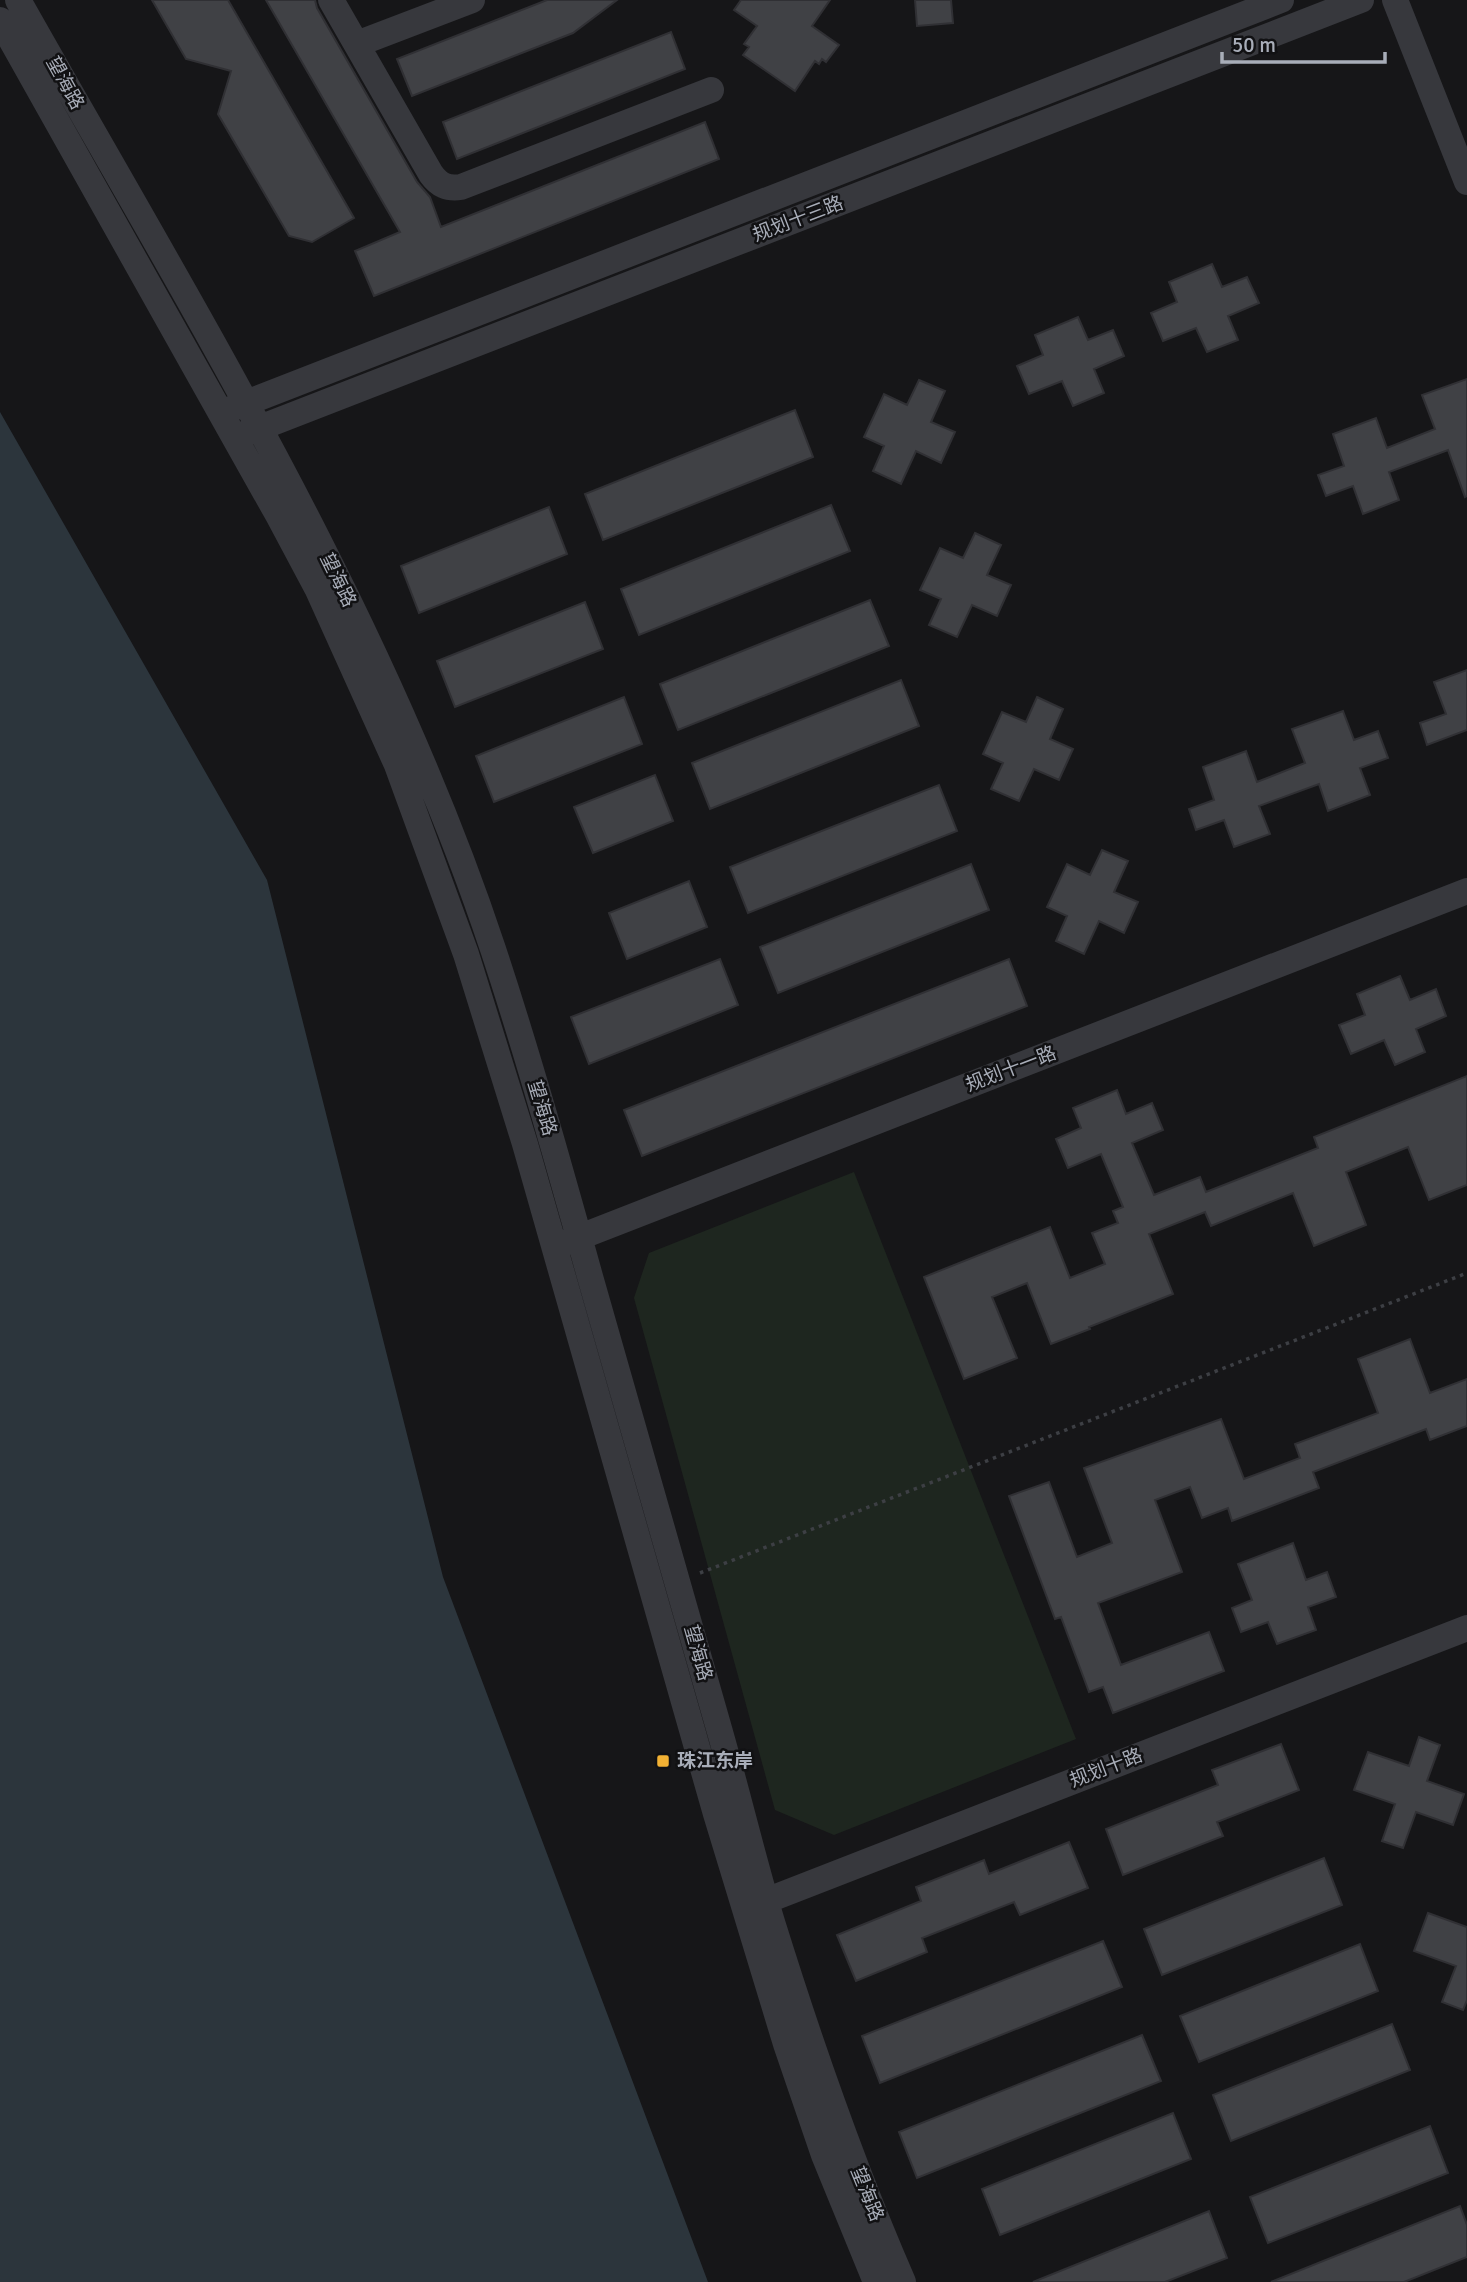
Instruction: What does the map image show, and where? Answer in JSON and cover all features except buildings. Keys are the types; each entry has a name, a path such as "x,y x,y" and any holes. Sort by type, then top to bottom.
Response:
{"street":[{"name":"望海路","path":"18,0 258,429 341,585 419,755 492,945 678,1582 802,2096 876,2282"},
{"path":"331,0 431,174 436,181 452,188 461,187 711,90"},
{"path":"356,44 472,0"},
{"name":"规划十三路","path":"220,413 1281,0"},
{"name":"规划十三路","path":"234,438 1361,0"},
{"path":"1395,0 1467,181"},
{"name":"望海路","path":"0,20 317,588 397,765 431,852 466,954 755,1905 811,2041 854,2162 903,2282"},
{"name":"规划十一路","path":"554,1247 1467,891"},
{"name":"规划十路","path":"755,1905 1467,1628"}],"path":[{"path":"678,1582 1467,1273"}],"shaded area":[{"path":"0,412 267,880 443,1577 708,2282 0,2282"},
{"path":"854,1172 1076,1739 834,1835 775,1810 634,1298 649,1253"}],"place":[{"name":"珠江东岸","path":"663,1761"}]}
